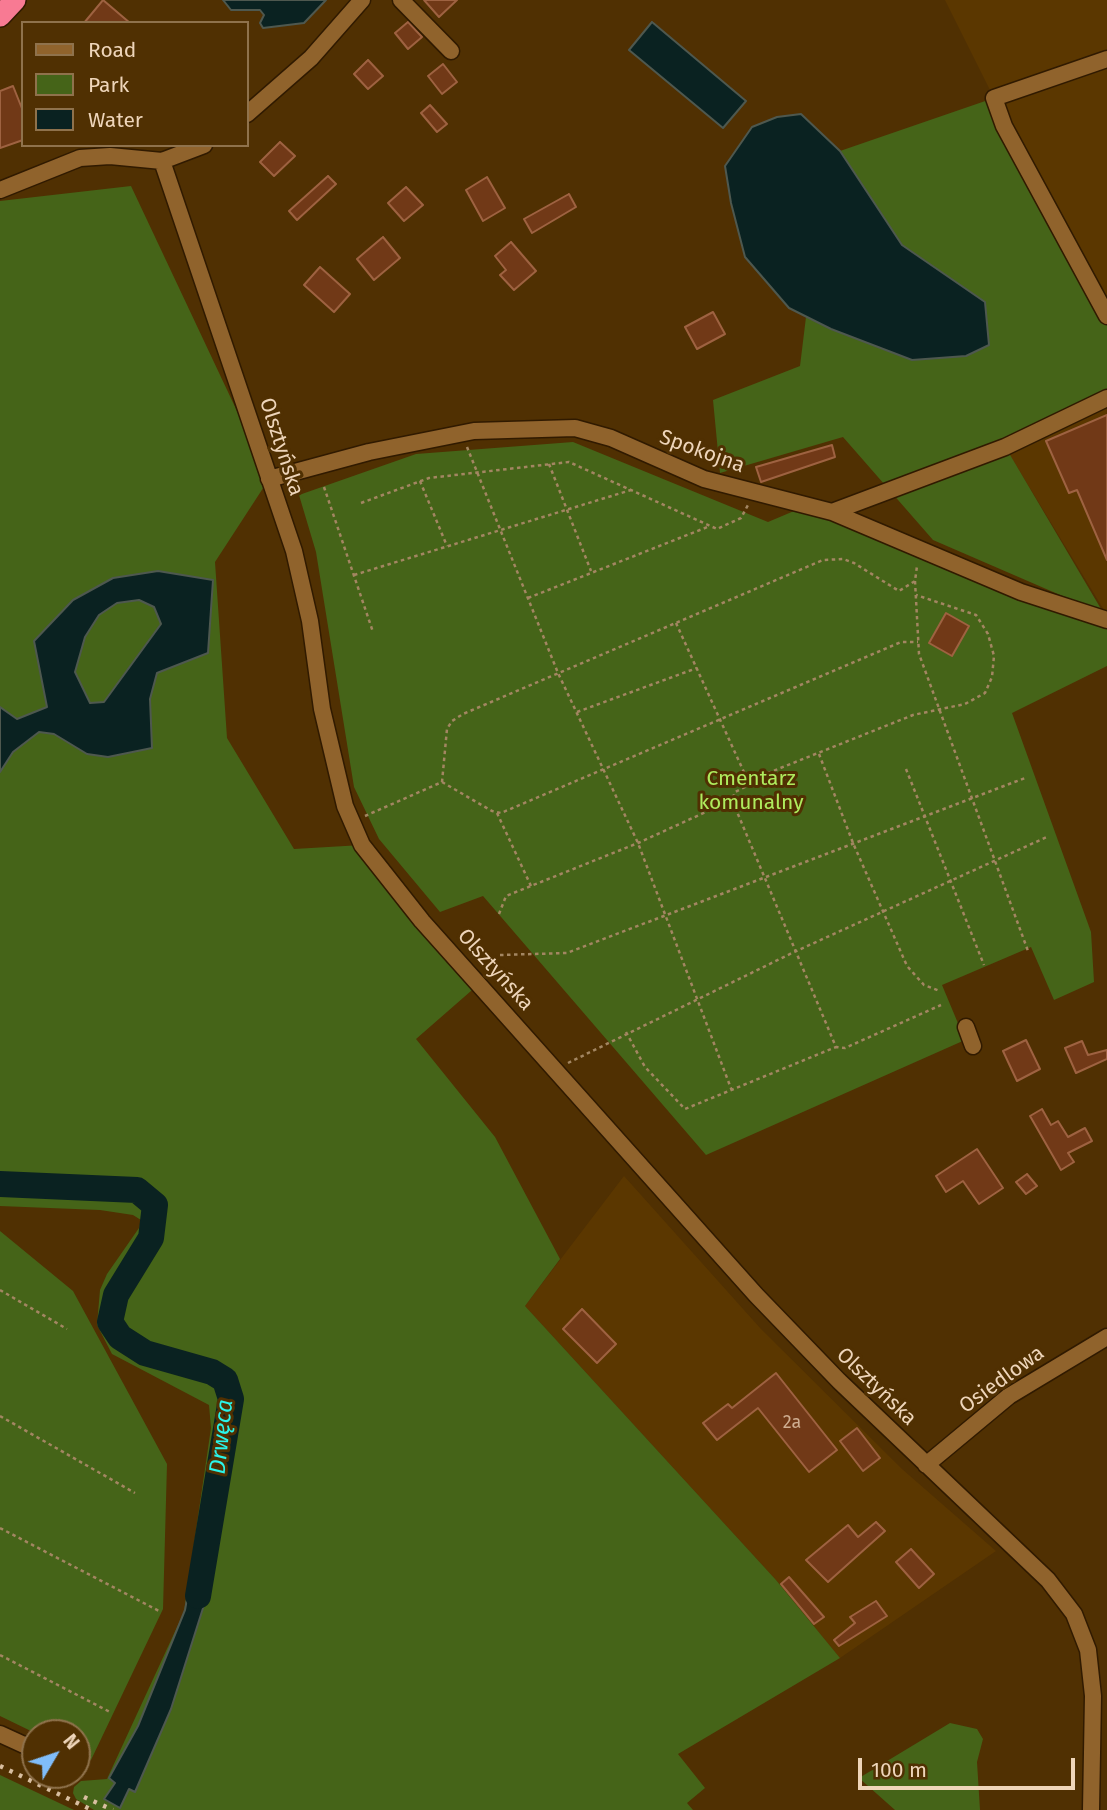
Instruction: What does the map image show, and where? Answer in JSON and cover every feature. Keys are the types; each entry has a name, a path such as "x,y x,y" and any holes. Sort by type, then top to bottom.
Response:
{"highway":[{"path":"0,16 15,0"}],"street":[{"path":"248,113 311,58 362,0"},
{"path":"401,0 451,51"},
{"path":"1107,59 994,98 1004,126 1107,316"},
{"path":"0,190 80,158 110,156 162,161 199,147"},
{"name":"Olsztyńska","path":"162,161 294,551 305,597 322,709 345,806 362,845 386,879 755,1295 926,1465 984,1515 1048,1580 1074,1614 1088,1650 1093,1696 1091,1810"},
{"path":"832,512 1005,447 1107,398"},
{"name":"Spokojna","path":"269,479 369,452 462,434 575,428 611,438 704,479 832,512 1021,592 1107,620"},
{"path":"966,1027 973,1046"},
{"name":"Osiedlowa","path":"926,1465 1019,1389 1107,1337"},
{"path":"0,1734 21,1744"}],"path":[{"path":"462,434 558,673 638,843 732,1091"},
{"path":"361,503 420,481 477,471 569,461 710,526 722,529 741,518 753,492"},
{"path":"549,464 592,572"},
{"path":"420,481 447,546"},
{"path":"324,486 373,632"},
{"path":"354,575 631,489"},
{"path":"528,597 710,526"},
{"path":"919,548 915,581 919,654 1028,951"},
{"path":"442,782 448,724 463,714 823,560 843,559 854,563 899,591 915,581"},
{"path":"748,781 913,715 965,704 985,693 994,664 991,642 985,627 972,611 916,595"},
{"path":"676,623 748,781 749,785 735,792 732,800 836,1047"},
{"path":"497,813 901,642 918,642"},
{"path":"577,712 697,668"},
{"path":"819,752 853,843 909,971 925,985 940,991"},
{"path":"906,769 984,965"},
{"path":"500,955 567,953 1025,778"},
{"path":"442,782 497,813 531,886"},
{"path":"364,817 442,782"},
{"path":"499,914 506,896 638,843 732,800"},
{"path":"557,1071 574,1058 597,1050 625,1032 1049,836"},
{"path":"625,1032 645,1067 685,1110 836,1047 845,1048 941,1005"},
{"path":"0,1290 67,1329"},
{"path":"0,1416 135,1493"},
{"path":"0,1528 159,1611"},
{"path":"0,1655 110,1712"}],"shaded area":[{"path":"945,0 1107,0 1107,316 994,98"},
{"path":"1107,398 1107,615 1005,447"},
{"path":"624,1176 761,1329 902,1469 996,1551 840,1658 776,1580 525,1306"}],"green space":[{"path":"994,98 1107,316 1107,398 1006,448 1104,614 933,540 843,437 720,473 713,400 800,366 806,317 912,360 985,302 902,245 840,151"},
{"path":"131,186 269,479 215,562 227,738 294,849 362,845 479,984 416,1039 495,1137 560,1259 525,1306 776,1580 840,1658 678,1754 705,1788 687,1803 693,1810 94,1810 76,1799 73,1793 74,1789 91,1789 91,1780 107,1779 184,1612 211,1428 209,1405 112,1354 97,1325 100,1290 107,1274 139,1228 141,1220 133,1215 100,1210 0,1206 0,201"},
{"name":"Cmentarz komunalny","path":"573,442 768,522 794,511 833,521 1107,628 1107,666 1012,713 1091,932 1094,982 1054,1000 1031,947 942,985 965,1040 706,1155 483,896 440,912 379,839 354,787 316,552 299,495 416,454"},
{"path":"0,1231 73,1291 167,1464 163,1609 91,1760 91,1719 21,1719 21,1726 0,1716"},
{"path":"950,1723 977,1729 983,1739 977,1762 980,1810 895,1810 859,1778"},
{"path":"0,1775 21,1785 21,1789 30,1789 74,1810 0,1810"}],"water":[{"path":"223,0 326,0 304,23 263,28 260,23 264,15 260,10 231,10"},
{"path":"652,22 746,101 723,128 629,50"},
{"path":"801,114 840,151 902,245 985,302 989,345 966,356 912,360 831,329 789,308 745,257 725,166 752,127 777,117"},
{"path":"158,571 213,580 208,653 157,673 150,699 152,748 108,757 87,754 54,734 39,732 13,752 0,772 0,707 17,719 47,707 34,641 73,600 113,578","holes":["139,600 154,607 161,624 104,702 90,703 75,672 85,637 99,615 117,603"]},
{"path":"194,1560 213,1562 204,1605 171,1709 135,1792 129,1789 120,1808 104,1799 115,1783 109,1778 138,1726 185,1610"}],"building":[{"path":"103,0 128,21 86,21"},
{"path":"424,0 457,0 439,17"},
{"path":"408,22 422,37 408,49 395,33"},
{"path":"368,60 383,76 368,89 354,74"},
{"path":"443,64 457,82 442,94 428,76"},
{"path":"13,86 21,106 21,141 0,148 0,91"},
{"path":"430,105 447,124 437,132 421,113"},
{"path":"280,142 295,156 274,176 260,162"},
{"path":"328,176 336,184 297,220 289,211"},
{"path":"487,177 505,208 483,221 466,190"},
{"path":"406,187 423,205 404,221 388,203"},
{"path":"569,194 576,207 532,233 524,219"},
{"path":"383,237 400,258 374,280 357,259"},
{"path":"511,242 536,271 514,290 500,275 506,270 495,256"},
{"path":"320,267 350,294 334,312 304,285"},
{"path":"713,312 725,334 697,349 685,327"},
{"path":"1107,415 1107,560 1077,490 1069,493 1046,441"},
{"path":"832,445 835,457 761,482 756,467"},
{"path":"946,613 969,626 952,656 929,643"},
{"path":"1026,1040 1040,1069 1017,1081 1003,1051"},
{"path":"1082,1041 1088,1055 1107,1050 1107,1059 1076,1073 1065,1048"},
{"path":"1042,1109 1051,1125 1058,1121 1068,1137 1085,1128 1092,1141 1068,1153 1074,1162 1061,1170 1030,1116"},
{"path":"977,1149 1003,1188 979,1204 963,1181 946,1192 936,1176"},
{"path":"1027,1174 1037,1186 1026,1194 1016,1182"},
{"path":"582,1309 616,1344 597,1363 563,1329"},
{"path":"776,1373 837,1450 809,1472 758,1408 717,1440 703,1423 728,1404 732,1408"},
{"path":"857,1428 880,1458 863,1471 840,1441"},
{"path":"876,1522 885,1531 828,1582 806,1560 848,1525 858,1537"},
{"path":"911,1549 934,1574 919,1588 896,1562"},
{"path":"789,1577 824,1617 814,1624 781,1584"},
{"path":"876,1601 887,1616 839,1646 834,1640 855,1623 850,1617"}],"waterway":[{"name":"Drwęca","path":"0,1184 137,1190 155,1205 151,1238 116,1295 110,1322 120,1337 145,1353 212,1372 225,1380 231,1399 198,1596"}],"railway":[{"path":"0,1766 92,1810"},
{"path":"84,1797 113,1810"}]}
